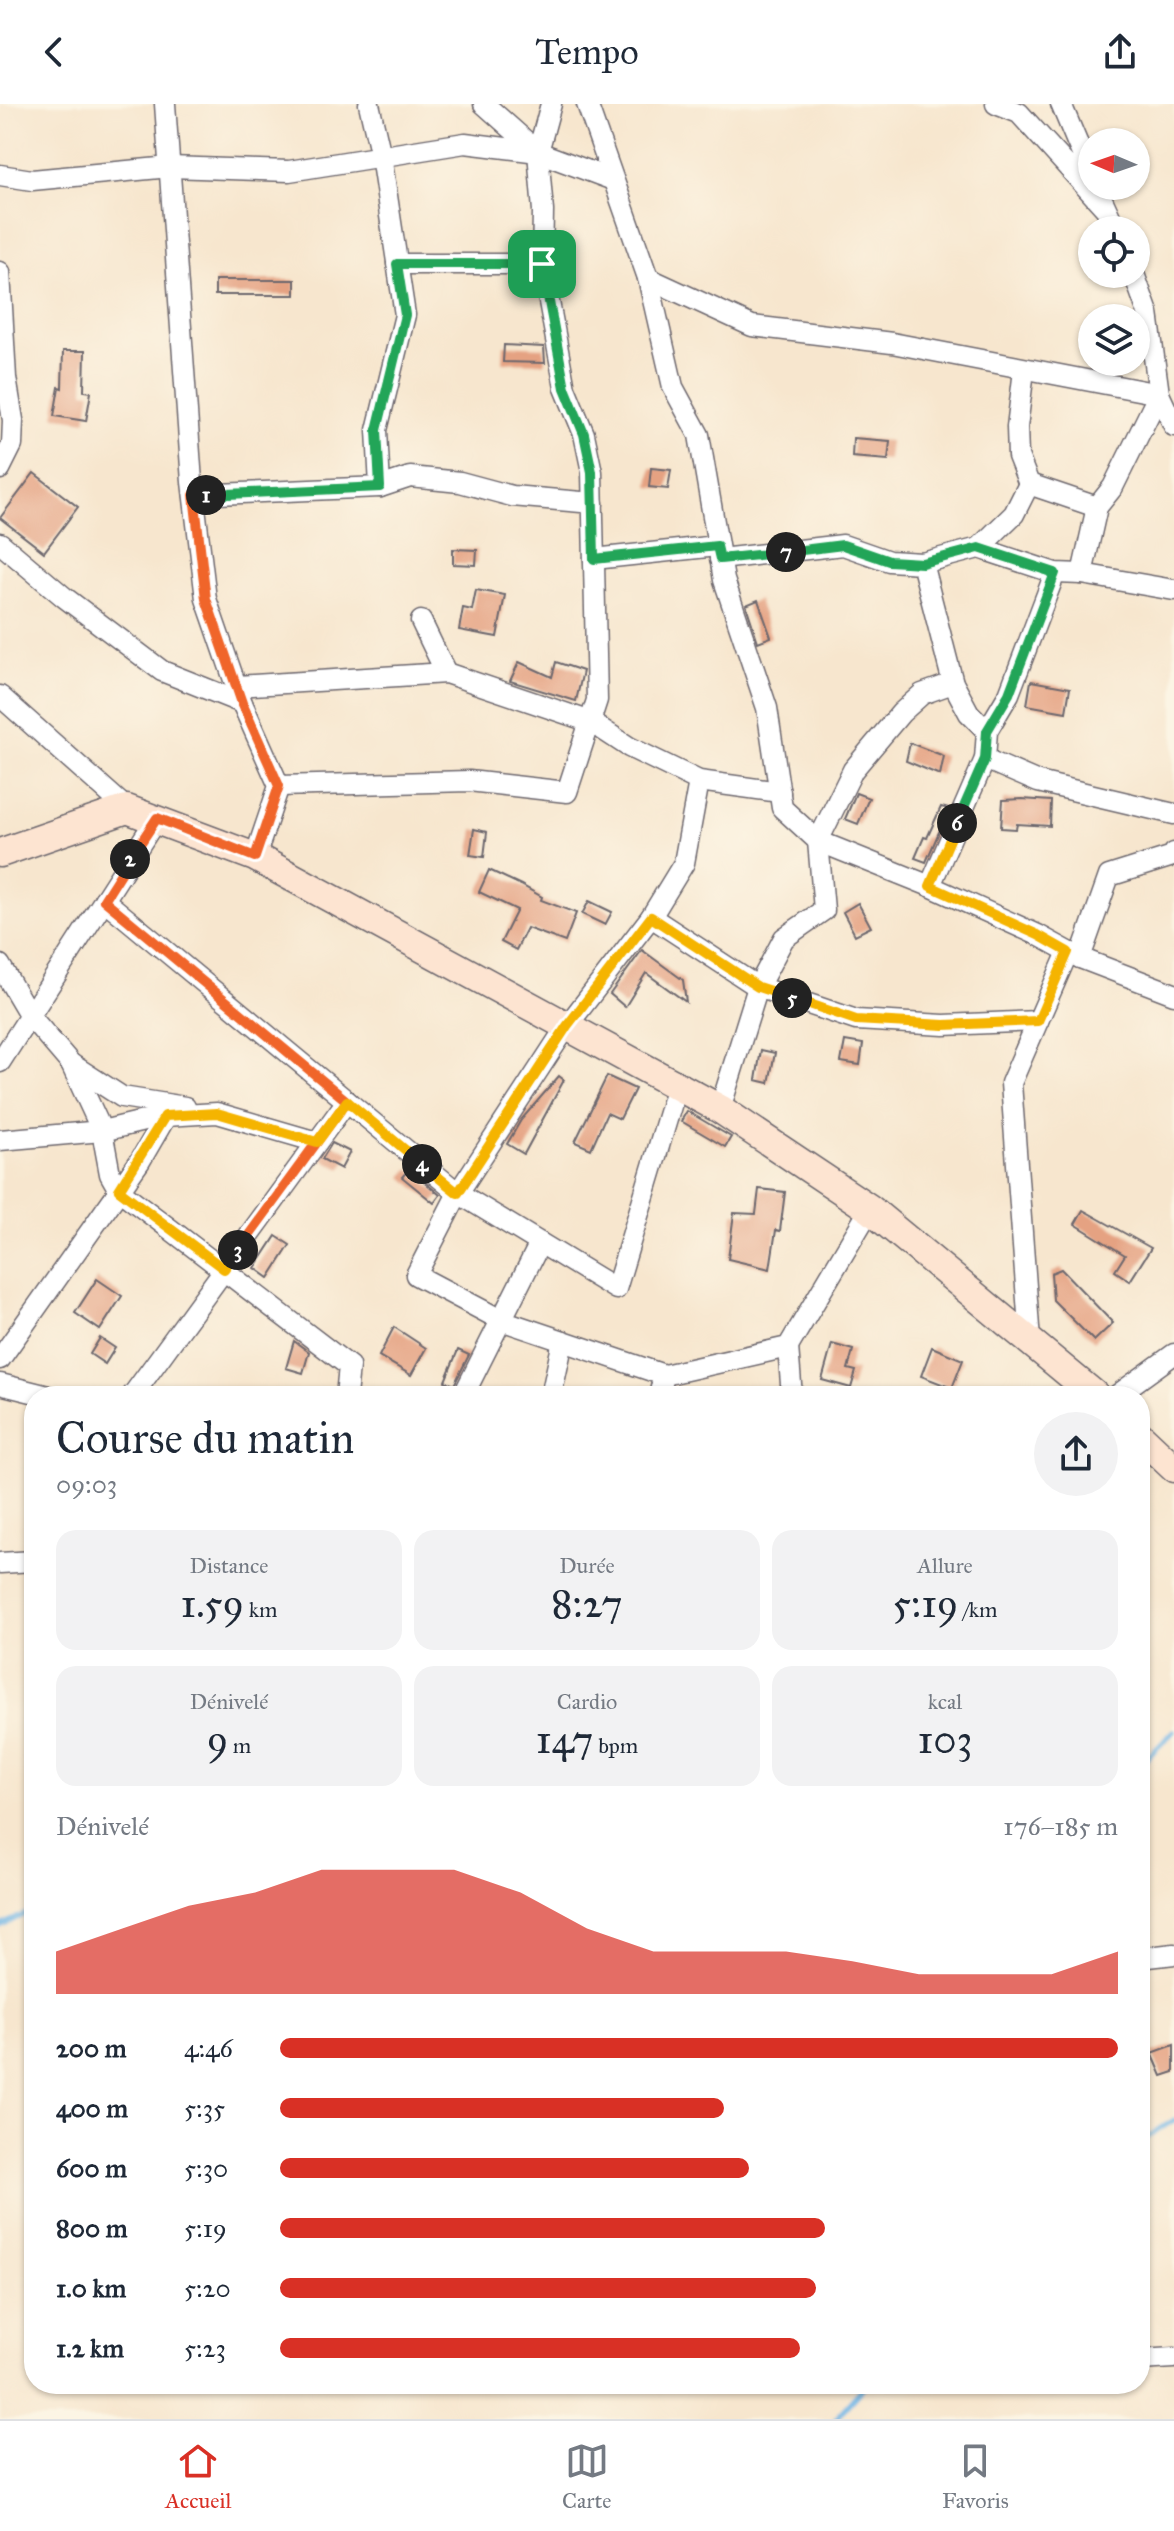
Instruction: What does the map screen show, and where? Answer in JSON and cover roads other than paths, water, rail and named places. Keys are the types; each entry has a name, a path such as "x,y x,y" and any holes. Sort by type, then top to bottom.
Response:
{"main road":[{"path":"0,853 127,809 255,857 720,1109 870,1209 1084,1386"},
{"path":"1150,1445 1174,1468"}],"street":[{"path":"165,104 194,495 206,599 240,695 279,786 255,857"},
{"path":"369,104 381,156 405,315 377,430 380,487"},
{"path":"484,104 538,152"},
{"path":"279,786 469,781 567,792 597,700 593,503 592,472 584,434 565,388 542,264 543,211 538,152 551,104"},
{"path":"587,104 648,278 673,387 699,435 724,580 767,708 782,808 818,841 930,886 1038,935 1074,955 1174,994"},
{"path":"996,104 1019,113 1105,208"},
{"path":"1061,104 1078,145"},
{"path":"0,175 32,180 170,167 289,171 465,143 538,152 613,180"},
{"path":"1101,200 1109,216"},
{"path":"397,264 542,264"},
{"path":"0,272 6,378 13,420 12,445 0,469"},
{"path":"648,278 752,326 892,343 1159,394"},
{"path":"1139,288 1148,313 1159,394 1174,426"},
{"path":"594,559 843,545 889,561 922,563 979,548 1014,514 1029,484 1018,456 1017,427 1024,370"},
{"path":"1082,574 1097,507 1113,487 1159,394"},
{"path":"194,495 380,487 410,477 460,482 512,496 593,503"},
{"path":"1029,484 1097,507"},
{"path":"0,543 64,597 162,671 240,695 446,673 591,722 629,747 699,781 780,792"},
{"path":"979,548 1055,573 1082,574 1174,590"},
{"path":"922,563 953,683 969,713 987,731"},
{"path":"930,886 985,759 987,731 1009,694 1055,573"},
{"path":"421,621 446,673"},
{"path":"720,1109 758,987 784,938 824,910 818,841 853,770 901,713 922,694 953,683"},
{"path":"0,696 127,809"},
{"path":"985,759 1038,782 1174,814"},
{"path":"699,781 684,863 651,917 567,1026 458,1193 416,1275 501,1320 664,1375 788,1347"},
{"path":"0,1062 157,818"},
{"path":"1030,1341 1011,1083 1109,876 1173,856 1174,853"},
{"path":"104,900 458,1193 616,1289 677,1086"},
{"path":"651,917 758,987 856,1020 944,1025 1038,1021"},
{"path":"0,965 30,1016 71,1064 102,1131 110,1174 119,1190 349,1366 347,1386"},
{"path":"71,1064 122,1097 169,1110 217,1113 317,1142"},
{"path":"139,1386 347,1101"},
{"path":"0,1140 102,1131 169,1110"},
{"path":"0,1359 119,1190 169,1110"},
{"path":"791,1386 788,1347 870,1209"},
{"path":"468,1386 540,1243"},
{"path":"553,1386 563,1341"},
{"path":"1130,1386 1174,1354"},
{"path":"661,1386 664,1375"},
{"path":"0,1384 24,1390"},
{"path":"0,1563 24,1562"},
{"path":"1150,1957 1174,1954"},
{"path":"1150,2359 1174,2358"}],"waterway":[{"path":"1150,1755 1174,1731"},
{"path":"0,1926 24,1915"},
{"path":"1150,2136 1174,2120"},
{"path":"835,2419 857,2394"}]}
